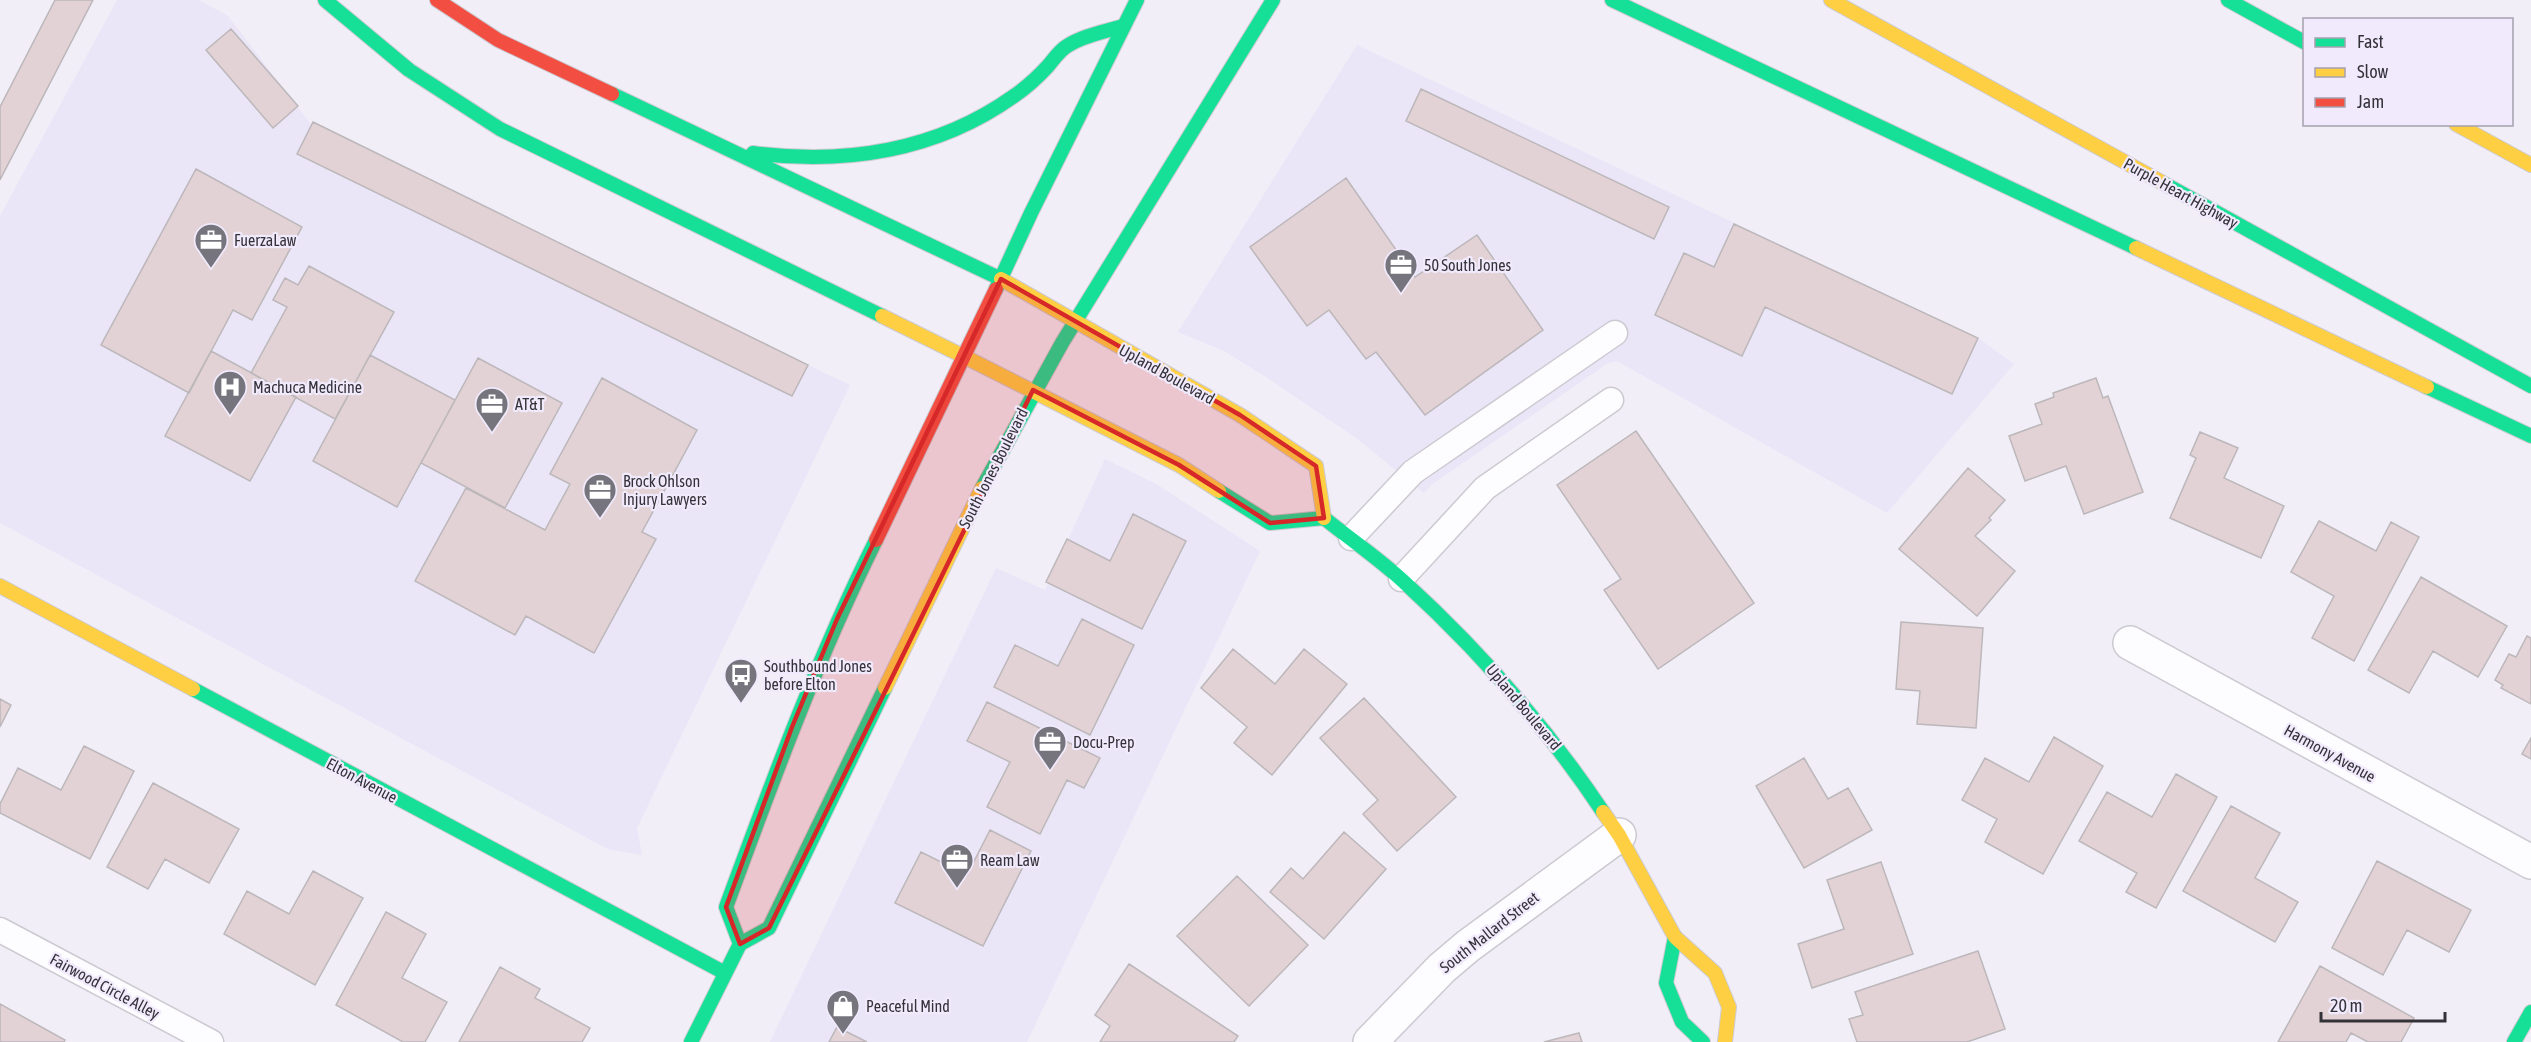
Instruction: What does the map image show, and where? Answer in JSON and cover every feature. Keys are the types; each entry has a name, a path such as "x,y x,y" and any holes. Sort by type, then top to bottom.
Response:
{"main road":[{"path":"324,0 363,35 410,72 453,102 500,129 1033,390 1179,465 1270,524 1324,518"},
{"path":"437,0 469,22 506,42 721,148 777,158 873,154 923,142 976,120 1006,102 1037,77 1067,45 1124,26"},
{"path":"691,1042 740,944 726,907 792,727 837,619 1137,0"},
{"name":"South Jones Boulevard","path":"740,944 769,928 996,459 1033,390 1215,98 1273,0"},
{"path":"1612,0 2531,436"},
{"name":"Purple Heart Highway","path":"1832,0 2531,386"},
{"path":"2228,0 2303,41"},
{"path":"2460,126 2531,165"},
{"name":"Upland Boulevard","path":"721,148 1001,279 1240,415 1316,466 1324,518 1401,579 1459,634 1515,692 1567,758 1619,836 1675,937 1715,973 1729,1007 1725,1042"},
{"name":"Elton Avenue","path":"0,586 725,973"},
{"path":"1675,937 1666,983 1682,1022 1703,1042"},
{"path":"2514,1042 2531,1012"}],"street":[{"name":"Harmony Avenue","path":"2130,643 2531,862"},
{"name":"South Mallard Street","path":"1370,1042 1435,975 1468,946 1619,836"}],"lane":[{"path":"1351,538 1413,472 1615,333"},
{"path":"1401,579 1485,488 1611,400"},
{"name":"Fairwood Circle Alley","path":"0,930 211,1042"}],"highlighted area":[{"path":"1001,279 1240,415 1316,466 1324,518 1270,523 1179,465 1033,390 769,928 740,944 726,907 792,727 837,619"}],"shaded area":[{"path":"117,0 199,0 228,16 313,127 850,385 637,828 642,855 608,849 0,523 0,216"},
{"path":"1357,45 1978,338 2014,364 1887,513 1617,361 1608,363 1431,485 1424,493 1356,438 1266,377 1224,351 1178,332"},
{"path":"1105,459 1156,484 1260,551 1027,1042 770,1042 996,568 1045,590"}],"building":[{"path":"55,0 93,0 0,180 0,107"},
{"path":"231,29 298,106 273,128 206,50"},
{"path":"1421,89 1669,207 1654,239 1406,121"},
{"path":"313,122 808,365 792,396 297,154"},
{"name":"FuerzaLaw","path":"196,169 302,227 252,320 233,310 189,393 101,345"},
{"name":"50 South Jones","path":"1346,178 1415,277 1477,235 1543,330 1425,415 1376,352 1366,359 1329,310 1307,326 1250,247"},
{"path":"1734,224 1978,338 1952,394 1765,307 1742,356 1655,315 1684,253 1714,267"},
{"path":"309,266 394,312 335,419 251,373 287,307 273,300 285,278 298,285"},
{"name":"Machuca Medicine","path":"211,351 296,397 250,481 165,436"},
{"path":"370,355 455,400 397,507 313,461"},
{"name":"AT&T","path":"478,358 562,403 505,508 421,463"},
{"name":"Brock Ohlson Injury Lawyers","path":"602,378 697,430 642,532 656,539 594,653 526,616 515,635 415,581 466,488 545,530 570,484 550,474"},
{"path":"2096,378 2103,398 2108,396 2143,492 2084,514 2066,466 2025,481 2009,436 2042,424 2035,404 2054,397 2053,393"},
{"path":"1636,431 1754,603 1658,669 1604,590 1621,579 1557,485"},
{"path":"2200,432 2238,448 2224,478 2284,506 2261,558 2170,518 2196,458 2190,455"},
{"path":"1968,468 2005,500 1989,518 1991,520 1975,536 2015,571 1977,616 1899,549"},
{"path":"1133,514 1186,541 1142,629 1046,582 1067,539 1110,561"},
{"path":"2319,521 2376,551 2391,522 2419,537 2354,661 2312,638 2334,596 2291,572"},
{"path":"2421,577 2507,626 2478,677 2433,651 2409,693 2368,670"},
{"path":"1082,619 1134,645 1090,735 994,687 1015,645 1058,666"},
{"path":"1901,622 1983,628 1976,728 1917,724 1920,691 1896,689"},
{"path":"2527,636 2531,638 2531,704 2501,688 2503,685 2495,680 2509,654 2516,657"},
{"path":"1233,649 1275,684 1304,649 1347,684 1272,775 1234,743 1247,727 1201,688"},
{"path":"1364,698 1456,797 1397,851 1363,814 1378,800 1320,738"},
{"path":"0,699 11,705 0,727"},
{"name":"Docu-Prep","path":"987,702 1100,758 1084,788 1067,780 1040,834 987,807 1010,762 967,741"},
{"path":"2054,737 2103,766 2043,874 1985,842 1997,819 1962,800 1985,758 2029,782"},
{"path":"2531,738 2531,759 2522,754"},
{"path":"84,746 134,771 90,859 0,813 0,804 18,768 61,790"},
{"path":"1804,758 1828,799 1848,788 1872,830 1804,868 1756,786"},
{"path":"2176,774 2217,797 2156,908 2126,892 2137,873 2079,841 2107,792 2152,817"},
{"path":"153,783 239,829 209,883 165,859 148,889 107,867"},
{"path":"2231,806 2280,833 2255,878 2298,902 2275,942 2183,891"},
{"name":"Ream Law","path":"990,830 1031,851 983,946 895,903 921,852 967,875"},
{"path":"1344,832 1386,869 1324,939 1270,892 1291,868 1303,879"},
{"path":"2377,861 2471,910 2449,952 2407,930 2383,975 2332,948"},
{"path":"1881,862 1913,954 1812,988 1798,944 1844,929 1827,880"},
{"path":"313,871 363,898 315,985 224,934 247,891 289,914"},
{"path":"1237,876 1308,945 1249,1006 1177,936"},
{"path":"386,912 426,934 402,978 447,1002 425,1042 403,1042 336,1005"},
{"path":"1978,951 2005,1029 1967,1042 1857,1042 1849,1019 1863,1015 1855,992"},
{"path":"1129,964 1238,1036 1234,1042 1100,1042 1110,1026 1095,1015"},
{"path":"2320,966 2414,1018 2401,1042 2368,1042 2351,1033 2346,1042 2278,1042"},
{"path":"500,967 540,989 535,998 590,1028 582,1042 459,1042"},
{"path":"0,1004 65,1040 64,1042 0,1042"},
{"name":"Peaceful Mind","path":"837,1027 867,1042 829,1042"},
{"path":"1579,1033 1582,1042 1544,1042"}],"traffic: fast":[{"path":"325,0 409,70 500,129 882,316"},
{"path":"996,289 1031,213 1137,0"},
{"path":"982,488 1062,343 1273,0"},
{"path":"1612,0 2136,248"},
{"path":"2228,0 2303,41"},
{"path":"753,153 822,157 856,155 889,150 922,141 954,130 1014,96 1036,78 1067,46 1087,36 1123,26"},
{"path":"612,94 1001,279"},
{"path":"2163,183 2531,386"},
{"path":"2427,387 2531,436"},
{"path":"1219,491 1270,523 1324,518 1384,564 1459,634 1510,690 1558,749 1603,812"},
{"path":"740,944 726,907 815,675 876,540"},
{"path":"691,1042 740,944 769,928 885,688"},
{"path":"193,689 725,973"},
{"path":"1675,937 1666,983 1682,1022 1703,1042"},
{"path":"2514,1042 2531,1012"}],"traffic: slow":[{"path":"1831,0 2163,183"},
{"path":"2460,126 2531,165"},
{"path":"2136,248 2427,387"},
{"path":"1001,279 1240,415 1316,466 1324,518"},
{"path":"882,316 965,357"},
{"path":"965,357 1179,465 1219,491"},
{"path":"885,688 982,488"},
{"path":"0,586 193,689"},
{"path":"1603,812 1619,835 1675,937 1715,973 1729,1007 1725,1042"}],"traffic: jam":[{"path":"437,0 498,40 612,94"},
{"path":"876,540 996,289"}],"place":[{"name":"FuerzaLaw","path":"211,269"},
{"name":"50 South Jones","path":"1401,294"},
{"name":"Machuca Medicine","path":"230,416"},
{"name":"AT&T","path":"492,433"},
{"name":"Brock Ohlson Injury Lawyers","path":"600,519"},
{"name":"Southbound Jones before Elton","path":"741,704"},
{"name":"Docu-Prep","path":"1050,771"},
{"name":"Ream Law","path":"957,889"},
{"name":"Peaceful Mind","path":"843,1035"}]}
